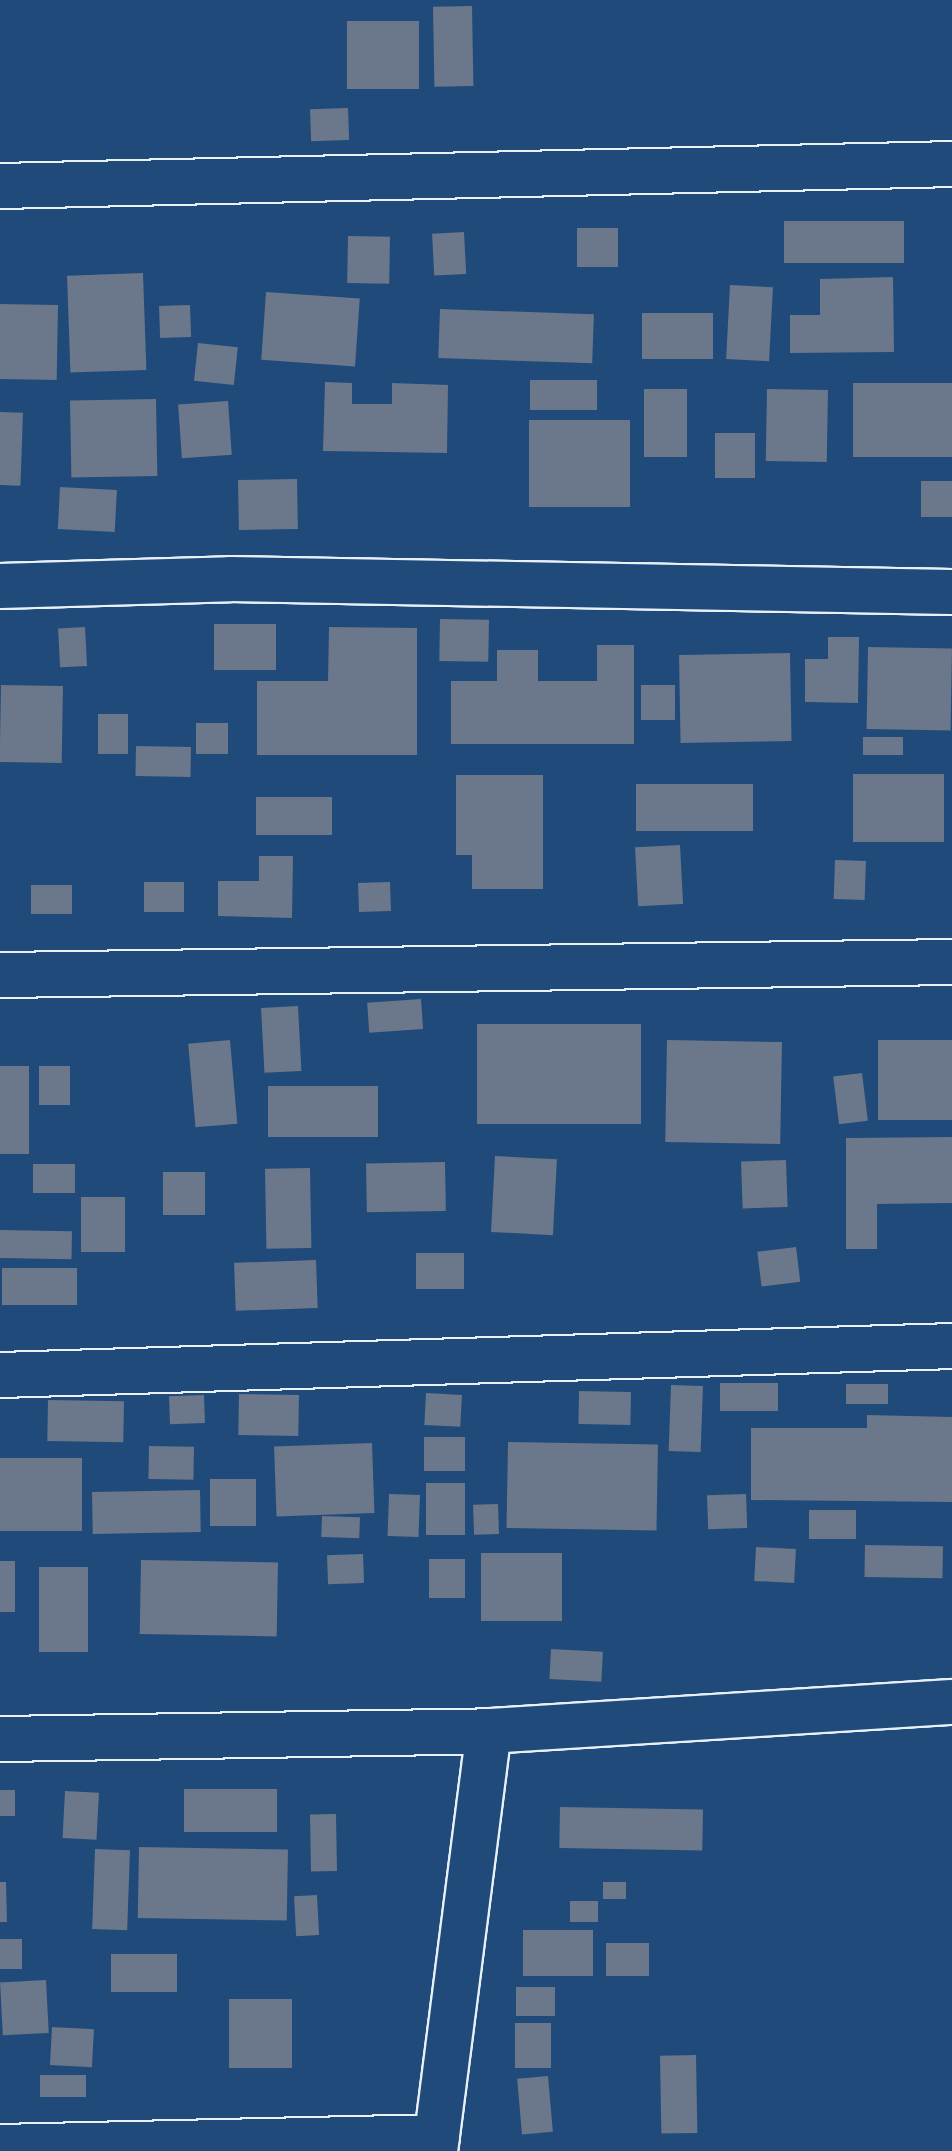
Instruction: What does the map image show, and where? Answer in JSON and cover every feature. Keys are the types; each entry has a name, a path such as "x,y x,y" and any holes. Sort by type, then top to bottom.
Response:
{"street":[{"path":"0,186 952,164"},
{"path":"0,586 230,579 952,592"},
{"path":"0,975 952,962"},
{"path":"0,1375 952,1346"},
{"path":"0,1739 489,1731 952,1702"},
{"path":"0,2147 436,2144 489,1731"}],"building":[{"path":"472,6 473,86 434,87 433,7"},
{"path":"347,21 419,21 419,89 347,89"},
{"path":"348,108 349,140 311,141 310,109"},
{"path":"784,221 904,221 904,263 784,263"},
{"path":"577,228 618,228 618,267 577,267"},
{"path":"464,232 466,274 434,276 432,234"},
{"path":"348,236 390,237 389,284 347,283"},
{"path":"143,273 146,370 70,373 67,276"},
{"path":"893,277 894,352 790,353 790,315 820,315 820,279"},
{"path":"730,285 773,287 769,361 726,359"},
{"path":"266,292 360,299 355,366 261,360"},
{"path":"0,304 58,305 57,380 0,379"},
{"path":"190,305 191,337 160,338 159,306"},
{"path":"440,309 594,314 592,363 438,358"},
{"path":"642,313 713,313 713,359 642,359"},
{"path":"198,343 238,347 234,385 194,381"},
{"path":"530,380 597,380 597,410 530,410"},
{"path":"325,382 352,383 352,404 392,404 392,383 448,385 447,453 323,451"},
{"path":"853,383 952,383 952,457 853,457"},
{"path":"644,389 687,389 687,457 644,457"},
{"path":"767,389 828,390 827,462 766,461"},
{"path":"156,399 157,476 71,477 70,401"},
{"path":"228,401 232,455 182,458 178,404"},
{"path":"0,412 23,413 20,486 0,485"},
{"path":"529,420 630,420 630,507 529,507"},
{"path":"715,433 755,433 755,478 715,478"},
{"path":"297,479 298,529 239,530 238,480"},
{"path":"921,481 952,481 952,517 921,517"},
{"path":"60,487 117,490 115,532 58,529"},
{"path":"440,619 489,620 488,662 439,661"},
{"path":"214,624 276,624 276,670 214,670"},
{"path":"85,627 87,666 60,667 58,628"},
{"path":"329,627 417,628 417,755 257,755 257,681 328,681"},
{"path":"828,637 859,637 858,703 805,702 805,659 828,659"},
{"path":"597,645 634,645 634,744 451,744 451,681 497,681 497,650 538,650 538,681 597,681"},
{"path":"868,647 952,648 951,730 867,729"},
{"path":"790,653 792,741 681,743 679,655"},
{"path":"1,685 63,686 62,763 0,762"},
{"path":"641,685 675,685 675,720 641,720"},
{"path":"98,714 128,714 128,754 98,754"},
{"path":"196,723 228,723 228,754 196,754"},
{"path":"863,737 903,737 903,755 863,755"},
{"path":"136,746 191,747 190,777 135,776"},
{"path":"853,774 944,774 944,842 853,842"},
{"path":"456,775 543,775 543,889 472,889 472,855 456,855"},
{"path":"636,784 753,784 753,831 636,831"},
{"path":"256,797 332,797 332,835 256,835"},
{"path":"680,845 683,904 638,906 635,847"},
{"path":"259,856 293,856 292,918 218,916 218,881 259,881"},
{"path":"835,860 866,861 865,900 834,899"},
{"path":"144,882 184,882 184,912 144,912"},
{"path":"390,882 391,911 359,912 358,883"},
{"path":"31,885 72,885 72,914 31,914"},
{"path":"421,999 423,1029 369,1033 367,1003"},
{"path":"298,1006 301,1071 264,1073 261,1008"},
{"path":"477,1024 641,1024 641,1124 477,1124"},
{"path":"230,1040 237,1124 195,1127 188,1044"},
{"path":"667,1040 782,1042 780,1144 665,1142"},
{"path":"878,1040 952,1040 952,1120 878,1120"},
{"path":"0,1066 29,1066 29,1154 0,1154"},
{"path":"39,1066 70,1066 70,1105 39,1105"},
{"path":"862,1073 868,1121 839,1124 833,1077"},
{"path":"268,1086 378,1086 378,1137 268,1137"},
{"path":"952,1137 952,1203 877,1204 877,1249 846,1249 846,1138"},
{"path":"495,1156 557,1159 553,1235 491,1232"},
{"path":"786,1160 788,1207 743,1209 741,1162"},
{"path":"445,1162 446,1211 367,1212 366,1163"},
{"path":"33,1164 75,1164 75,1193 33,1193"},
{"path":"310,1168 311,1248 266,1249 265,1169"},
{"path":"163,1172 205,1172 205,1215 163,1215"},
{"path":"81,1197 125,1197 125,1252 81,1252"},
{"path":"0,1230 72,1231 72,1259 0,1258"},
{"path":"796,1247 800,1282 762,1286 757,1252"},
{"path":"416,1253 464,1253 464,1289 416,1289"},
{"path":"316,1260 318,1308 236,1311 234,1263"},
{"path":"2,1268 77,1268 77,1305 2,1305"},
{"path":"720,1383 778,1383 778,1411 720,1411"},
{"path":"846,1384 888,1384 888,1404 846,1404"},
{"path":"671,1385 703,1386 701,1452 669,1451"},
{"path":"579,1391 631,1392 630,1425 578,1424"},
{"path":"426,1393 462,1395 460,1427 424,1425"},
{"path":"239,1394 299,1395 298,1436 238,1435"},
{"path":"204,1395 205,1423 170,1424 169,1396"},
{"path":"48,1400 124,1401 123,1442 47,1441"},
{"path":"867,1415 952,1417 952,1502 751,1500 751,1428 867,1428"},
{"path":"424,1437 465,1437 465,1471 424,1471"},
{"path":"508,1442 658,1445 656,1531 506,1528"},
{"path":"372,1443 374,1513 277,1516 274,1446"},
{"path":"149,1446 194,1447 193,1480 148,1479"},
{"path":"0,1458 82,1458 82,1531 0,1531"},
{"path":"210,1479 256,1479 256,1526 210,1526"},
{"path":"426,1483 465,1483 465,1535 426,1535"},
{"path":"200,1490 201,1532 93,1534 92,1492"},
{"path":"389,1494 420,1495 419,1537 388,1536"},
{"path":"746,1494 747,1528 708,1529 707,1495"},
{"path":"498,1504 499,1534 474,1535 473,1505"},
{"path":"809,1510 856,1510 856,1539 809,1539"},
{"path":"322,1516 360,1517 359,1538 321,1537"},
{"path":"865,1545 943,1546 942,1578 864,1577"},
{"path":"756,1547 796,1549 794,1583 754,1581"},
{"path":"481,1553 562,1553 562,1621 481,1621"},
{"path":"363,1554 364,1583 328,1584 327,1555"},
{"path":"429,1559 465,1559 465,1598 429,1598"},
{"path":"141,1560 278,1562 277,1636 140,1634"},
{"path":"0,1561 15,1561 15,1612 0,1612"},
{"path":"39,1567 88,1567 88,1652 39,1652"},
{"path":"551,1649 603,1652 601,1682 549,1679"},
{"path":"184,1789 277,1789 277,1832 184,1832"},
{"path":"0,1790 15,1790 15,1816 0,1816"},
{"path":"65,1791 99,1793 96,1840 63,1838"},
{"path":"560,1807 703,1809 702,1850 559,1848"},
{"path":"310,1814 336,1814 337,1871 311,1871"},
{"path":"139,1847 288,1850 287,1921 138,1918"},
{"path":"95,1849 130,1850 127,1930 92,1929"},
{"path":"0,1882 6,1882 7,1922 0,1922"},
{"path":"603,1882 626,1882 626,1899 603,1899"},
{"path":"317,1895 319,1935 296,1936 294,1896"},
{"path":"570,1901 598,1901 598,1922 570,1922"},
{"path":"523,1930 593,1930 593,1976 523,1976"},
{"path":"0,1939 22,1939 22,1969 0,1969"},
{"path":"606,1943 649,1943 649,1976 606,1976"},
{"path":"111,1954 177,1954 177,1992 111,1992"},
{"path":"46,1980 49,2033 3,2035 0,1982"},
{"path":"516,1987 555,1987 555,2016 516,2016"},
{"path":"229,1999 292,1999 292,2068 229,2068"},
{"path":"515,2023 551,2023 551,2068 515,2068"},
{"path":"52,2027 94,2029 92,2067 50,2065"},
{"path":"696,2055 697,2133 661,2134 660,2056"},
{"path":"40,2075 86,2075 86,2097 40,2097"},
{"path":"548,2076 553,2132 522,2134 517,2079"}]}
